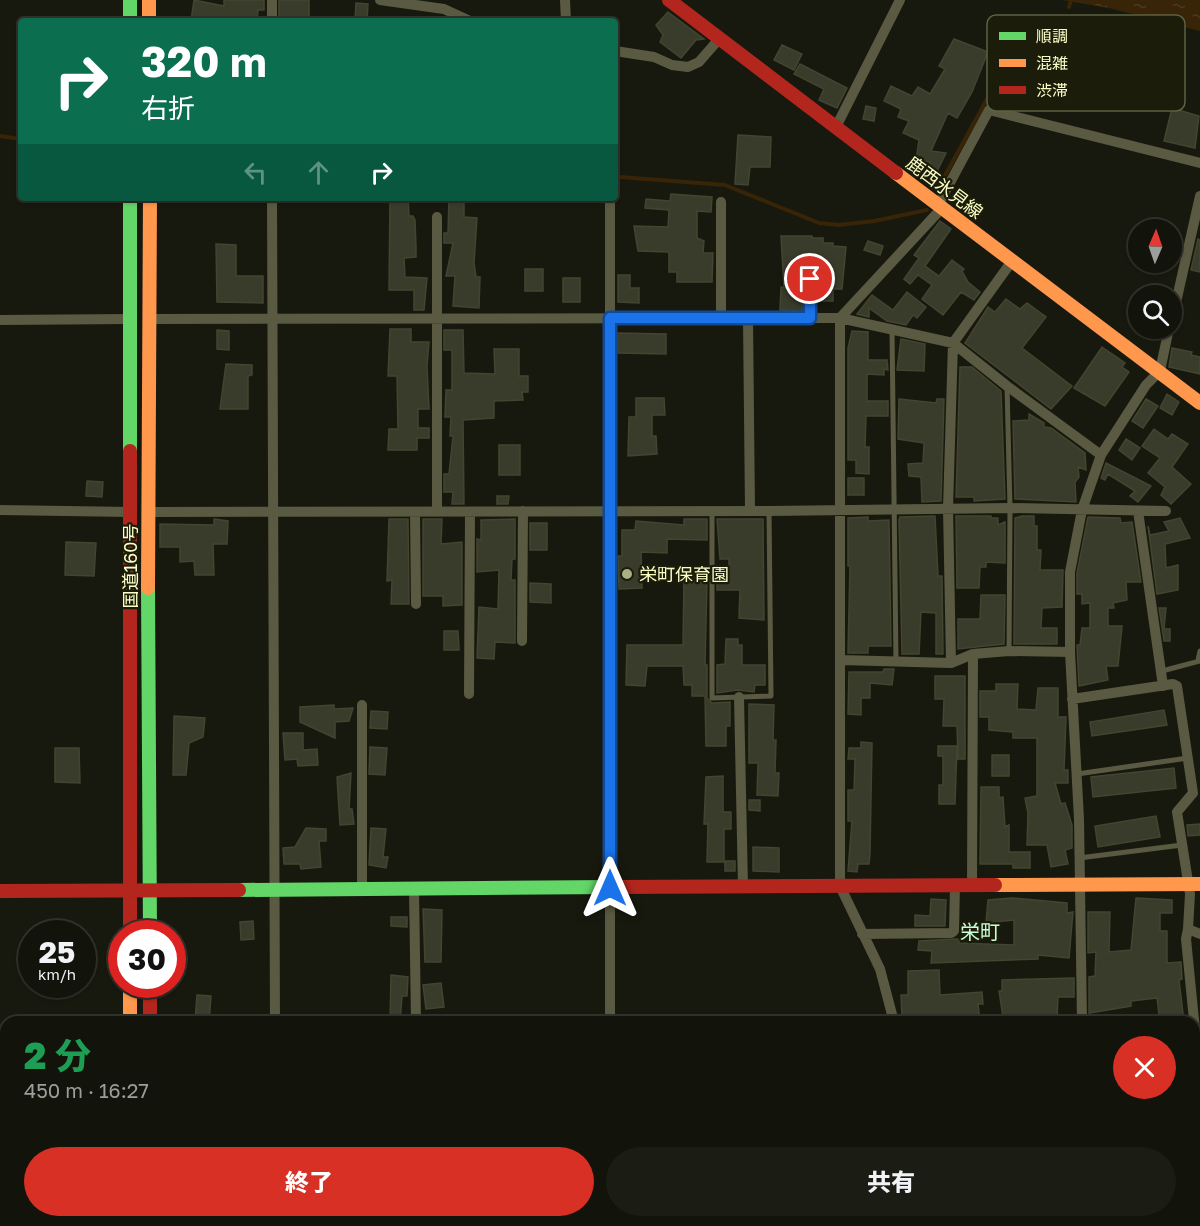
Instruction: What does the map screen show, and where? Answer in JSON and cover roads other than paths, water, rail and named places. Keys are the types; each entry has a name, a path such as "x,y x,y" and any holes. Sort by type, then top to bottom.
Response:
{"main road":[{"path":"130,0 130,18"},
{"path":"149,0 149,18"},
{"name":"鹿西氷見線","path":"669,0 1200,403"},
{"name":"国道160号","path":"130,201 130,920"},
{"name":"国道160号","path":"150,201 148,512 150,920"},
{"path":"0,891 1194,884"},
{"path":"130,998 130,1016"},
{"path":"150,998 150,1016"}],"street":[{"path":"272,0 272,18"},
{"path":"380,0 444,9 464,18"},
{"path":"565,0 566,18"},
{"path":"836,127 900,0"},
{"path":"618,51 654,57 672,65 688,67 699,62 720,39"},
{"path":"893,1016 883,977 840,886 842,660 840,318 940,206 988,111"},
{"path":"993,111 1200,163"},
{"path":"1180,285 1200,196"},
{"path":"272,201 275,1016"},
{"path":"610,201 610,1016"},
{"path":"721,202 721,318"},
{"path":"437,217 437,512"},
{"path":"810,260 810,318"},
{"path":"951,663 948,508 953,343 1012,261"},
{"path":"748,318 750,511"},
{"path":"151,319 840,318 953,343 1101,455"},
{"path":"0,320 130,319"},
{"path":"1082,1016 1080,858 1070,652 1070,572 1082,510 1101,455 1146,385 1160,371 1167,339"},
{"path":"148,512 769,512 948,508 1166,511"},
{"path":"0,510 130,512"},
{"path":"1138,511 1163,686"},
{"path":"415,512 416,604"},
{"path":"469,694 470,512"},
{"path":"522,641 523,512"},
{"path":"842,660 951,663 973,654 1009,651 1070,652"},
{"path":"972,885 973,654"},
{"path":"1072,699 1177,686 1193,793 1177,812 1182,845 1194,884 1186,939 1194,1016"},
{"path":"739,697 743,887"},
{"path":"362,705 362,889"},
{"path":"862,933 951,933 954,931 955,885"},
{"path":"414,889 416,1016"},
{"path":"1188,929 1200,934"}],"lane":[{"path":"892,330 896,661"},
{"path":"1007,386 1010,508 1009,651"},
{"path":"712,511 712,698 771,696 769,512"},
{"path":"1160,672 1199,661 1200,651"},
{"path":"1077,774 1188,758"},
{"path":"1080,858 1182,845"}],"water":[{"path":"1062,0 1200,0 1200,31 1185,27 1185,15 1137,15"}],"waterway":[{"path":"1069,7 1071,0"},
{"path":"942,181 987,99"},
{"path":"0,136 18,139"},
{"path":"620,177 725,185 819,223 839,225 874,221 927,210"}],"place":[{"name":"栄町保育園","path":"627,574"}],"district":[{"name":"栄町","path":"980,931"}]}
